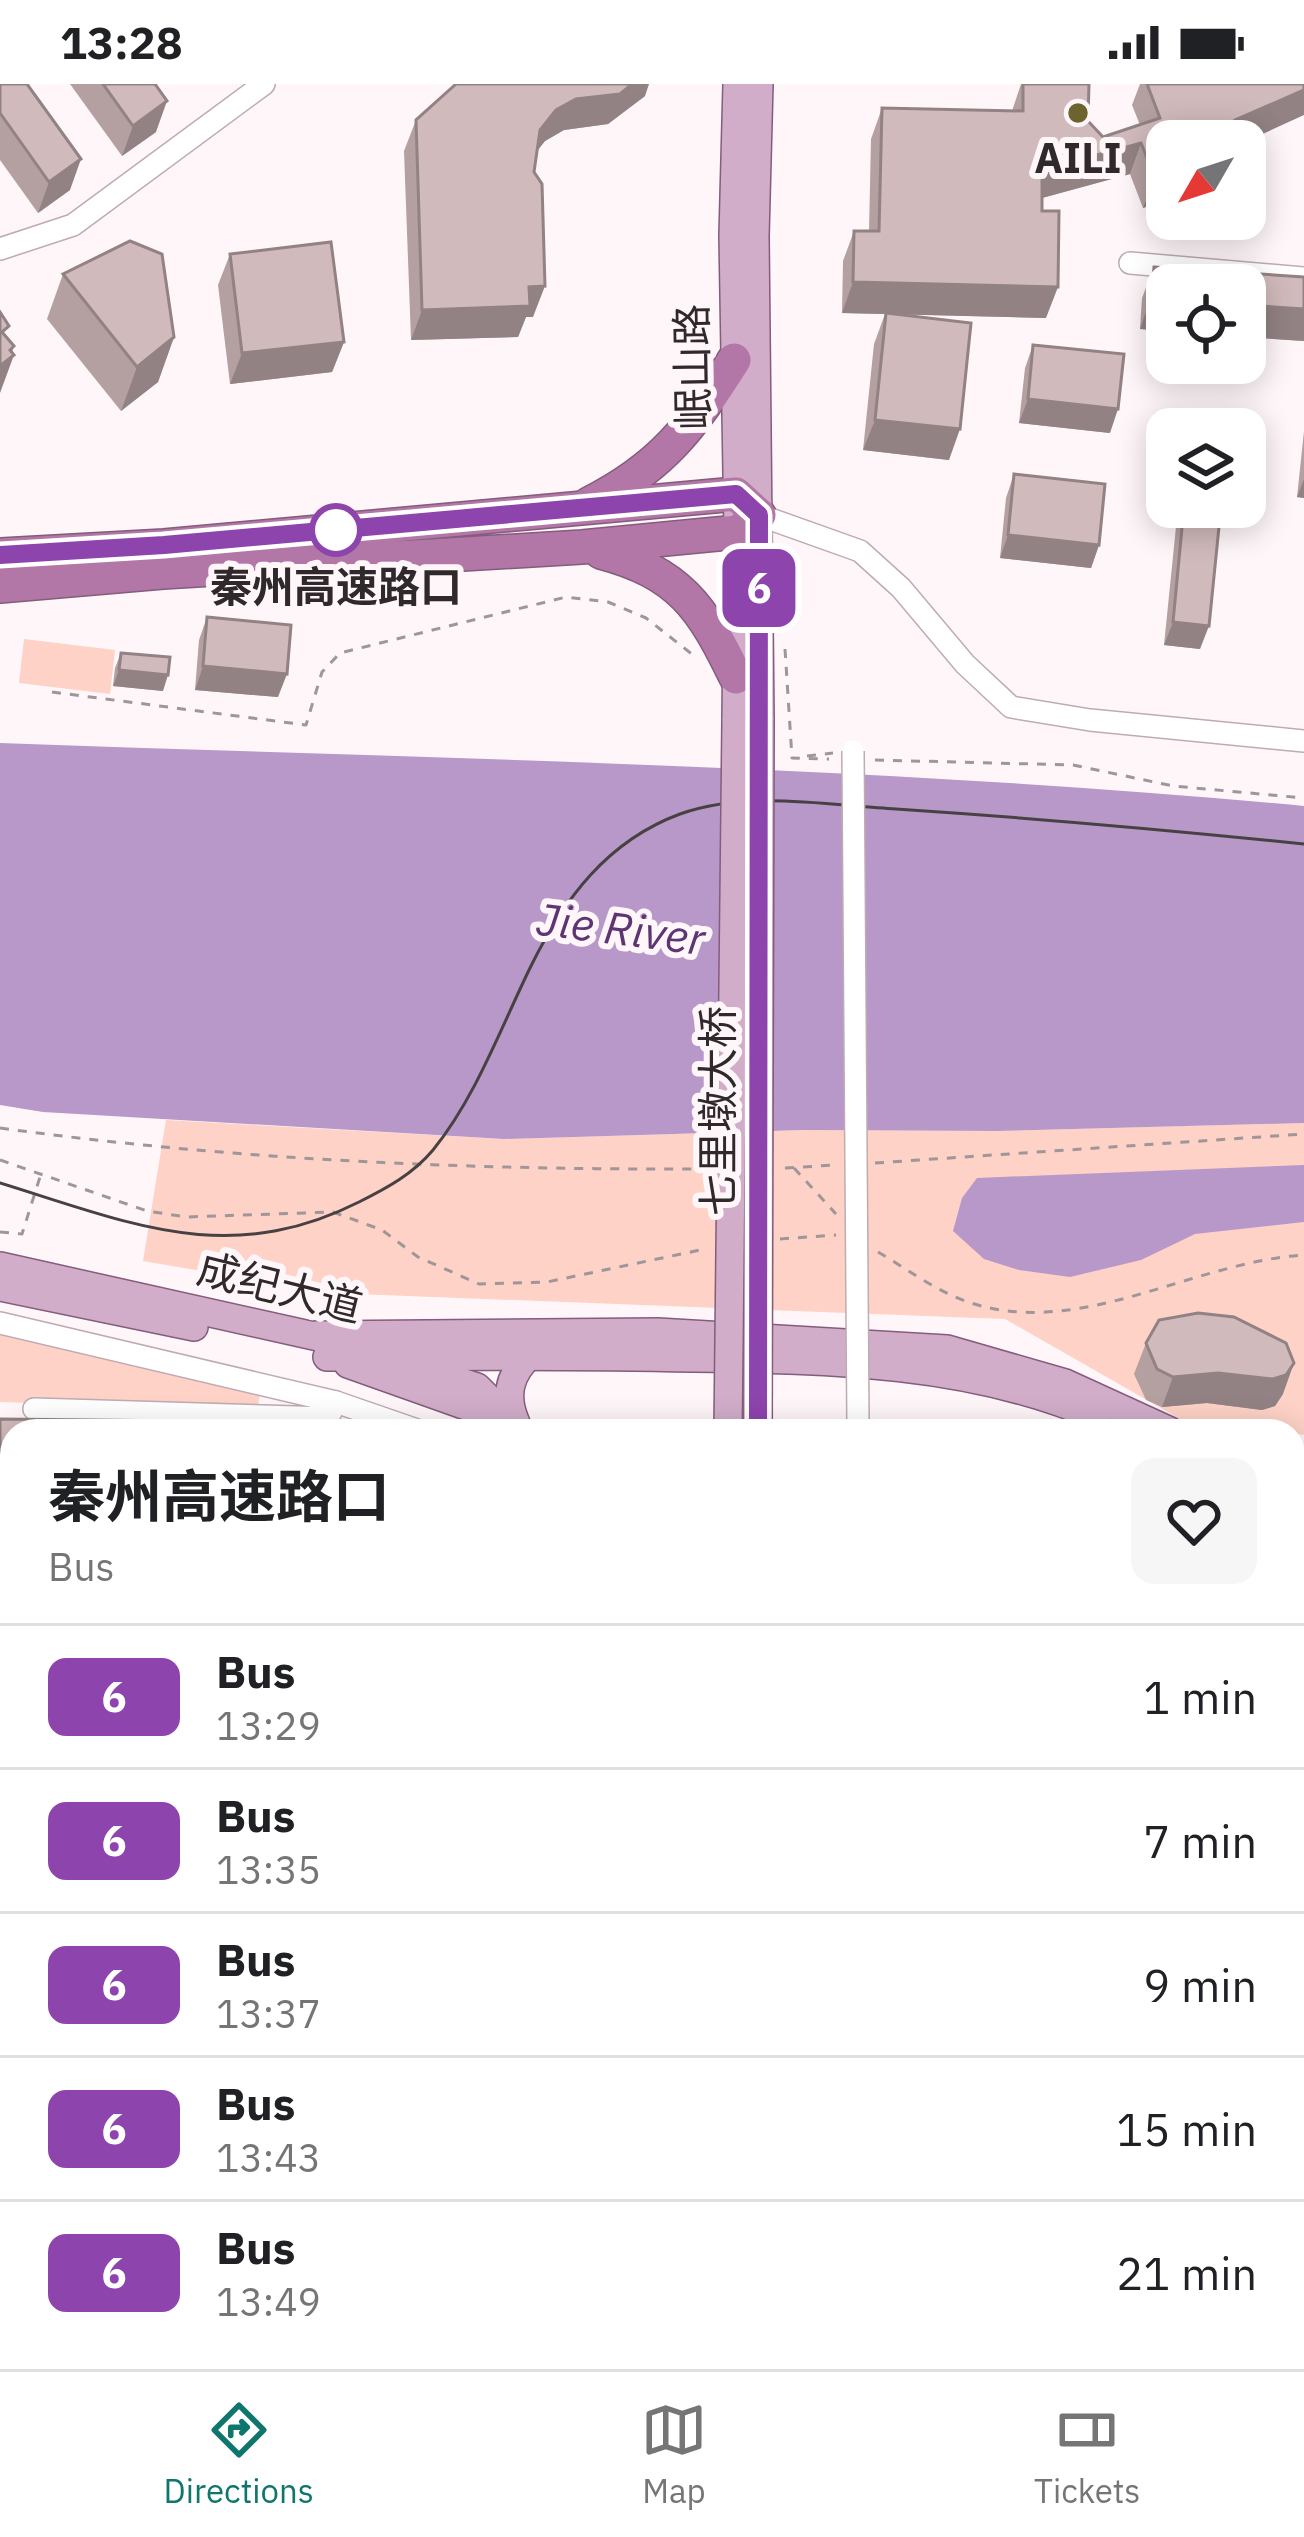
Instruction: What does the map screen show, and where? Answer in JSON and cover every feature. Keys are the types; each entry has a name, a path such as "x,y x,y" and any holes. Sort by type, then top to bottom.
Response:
{"highway":[{"path":"578,509 625,486 691,428 734,360"},
{"path":"0,555 187,544 578,509 744,514"},
{"path":"0,586 582,547 744,514"},
{"path":"582,547 641,562 680,588 712,628 736,677"}],"main road":[{"name":"岷山路","path":"737,84 734,360 744,514 748,721"},
{"name":"岷山路","path":"748,721 736,677 759,84"},
{"name":"七里墩大桥","path":"728,1419 748,721"},
{"name":"七里墩大桥","path":"748,721 758,1419"},
{"name":"成纪大道","path":"0,1266 322,1346 472,1408 483,1419"},
{"name":"成纪大道","path":"0,1286 382,1356 477,1387 509,1419"},
{"path":"322,1346 658,1332 947,1349 1065,1383 1144,1419"},
{"path":"515,1419 508,1391 512,1376 531,1354"},
{"path":"382,1356 805,1360 943,1372 1063,1402 1102,1419"},
{"path":"1063,1402 1081,1419"}],"street":[{"path":"0,249 73,225 264,84"},
{"path":"1130,263 1304,278"},
{"path":"744,514 860,550 1011,707 1090,720 1304,741"},
{"path":"851,757 858,1419"},
{"path":"0,1323 336,1402 385,1419"},
{"path":"34,1409 328,1418 336,1402"}],"path":[{"path":"52,692 306,725 322,672 340,653 566,597 608,602 646,618 693,655"},
{"path":"785,641 792,758"},
{"path":"792,758 851,757"},
{"path":"792,758 1073,765 1173,786 1304,798"},
{"path":"0,1128 169,1150 520,1170 703,1169"},
{"path":"864,1163 1304,1134"},
{"path":"0,1160 147,1211"},
{"path":"771,1168 841,1165"},
{"path":"794,1168 837,1216"},
{"path":"0,1232 22,1234 41,1174"}],"shaded area":[{"path":"24,639 115,650 110,694 19,683"},
{"path":"166,1120 504,1139 1304,1123 1304,1419 1180,1419 1005,1319 331,1293 143,1261"},
{"path":"0,1316 263,1377 257,1410 0,1402"}],"water":[{"name":"Jie River","path":"0,743 816,772 1304,806 1304,1123 504,1139 43,1112 0,1105"},
{"path":"1304,1165 1304,1222 1195,1234 1141,1260 1070,1277 984,1259 953,1231 962,1198 977,1178"}],"building":[{"path":"0,84 27,84 81,159 49,182 0,113"},
{"path":"103,84 155,84 167,101 133,126"},
{"path":"456,84 632,84 620,94 576,99 556,110 540,130 534,172 542,184 545,286 529,287 530,306 422,310 416,120"},
{"path":"1023,84 1089,84 1088,121 1103,137 1146,123 1146,156 1141,143 1042,170 1042,211 1059,211 1058,287 853,282 854,231 879,231 882,108 1023,111"},
{"path":"1147,84 1304,84 1304,90 1235,120 1154,120 1160,118"},
{"path":"130,241 162,254 174,337 137,367 63,274"},
{"path":"331,242 344,342 242,353 230,254"},
{"path":"1266,274 1304,277 1304,309 1266,306"},
{"path":"0,312 9,326 2,332 14,346 10,350 14,355 0,366"},
{"path":"886,313 971,323 960,429 875,420"},
{"path":"1033,345 1124,354 1118,409 1028,399"},
{"path":"1014,474 1105,484 1099,545 1008,535"},
{"path":"1182,528 1219,528 1209,626 1173,622"},
{"path":"207,617 291,625 287,674 203,666"},
{"path":"121,653 170,657 168,675 119,670"},
{"path":"1198,1313 1234,1317 1286,1343 1294,1363 1286,1375 1273,1379 1218,1373 1173,1377 1157,1369 1146,1343 1159,1320"}],"tram line":[{"path":"0,1183 136,1224 222,1236 311,1222 380,1191 417,1166 448,1129 475,1085 544,941 590,875 654,826 706,807 815,802 1304,844"}],"bus line":[{"name":"6","path":"0,555 736,494 759,515 758,1419"}],"place":[{"name":"AILI","path":"1078,113"},
{"name":"秦州高速路口","path":"336,530"}]}
